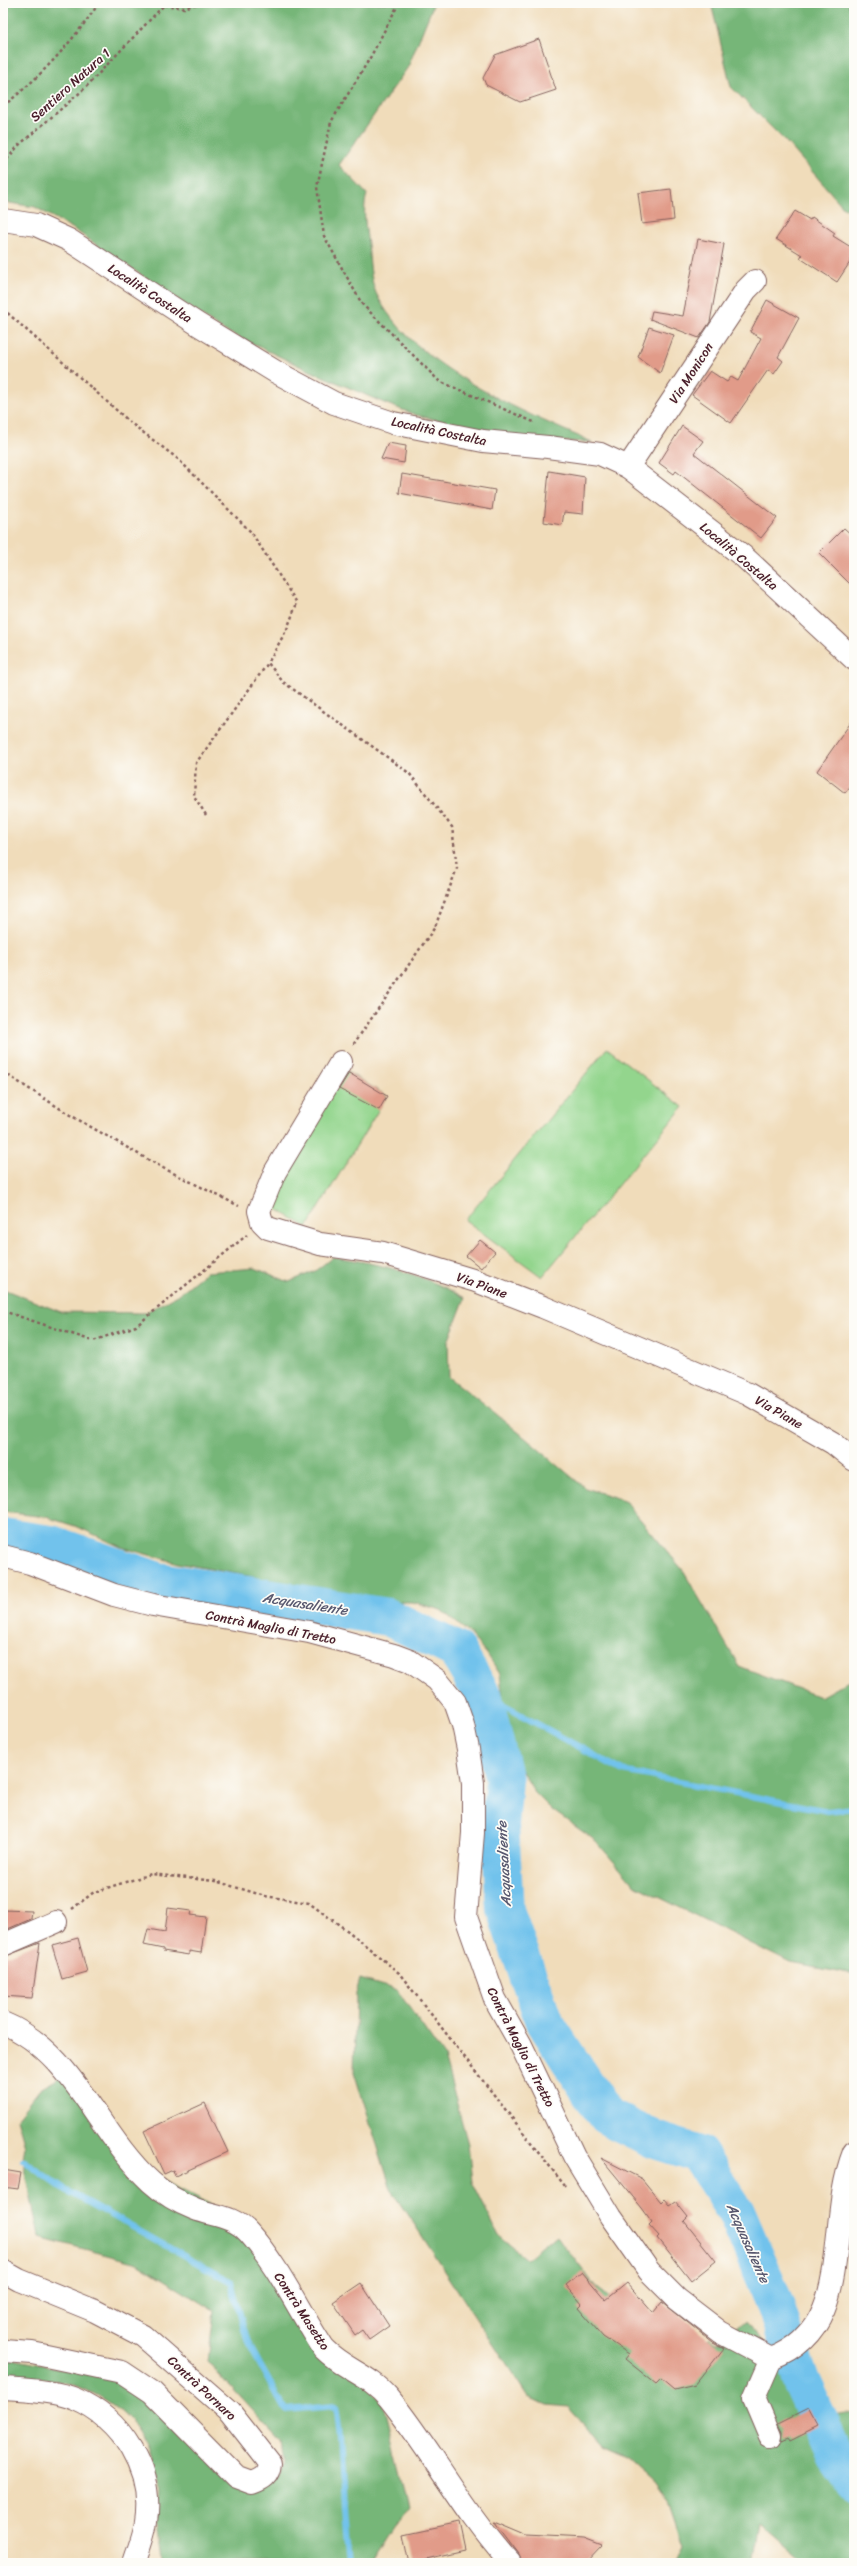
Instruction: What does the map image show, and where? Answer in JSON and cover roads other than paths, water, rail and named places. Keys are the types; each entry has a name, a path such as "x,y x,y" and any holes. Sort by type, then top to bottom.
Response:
{"street":[{"name":"Località Costalta","path":"3,220 36,225 69,240 199,325 276,372 334,403 393,423 482,442 548,447 600,454 628,467 743,556 854,659"},
{"name":"Via Monicon","path":"628,467 746,290 755,281"},
{"name":"Via Piane","path":"341,1062 275,1172 260,1216 268,1228 320,1244 384,1253 476,1281 543,1307 748,1394 833,1443 854,1460"},
{"name":"Contrà Maglio di Tretto","path":"3,1556 30,1563 114,1595 153,1605 309,1632 394,1655 410,1661 437,1680 455,1702 463,1725 473,1783 473,1833 466,1917 495,2000 521,2044 574,2156 611,2217 649,2270 677,2300 720,2332 785,2354"},
{"path":"3,1945 56,1922"},
{"name":"Contrà Masetto","path":"3,2023 23,2031 43,2047 75,2083 119,2147 152,2183 195,2209 231,2219 250,2233 270,2260 324,2349 334,2358 374,2381 390,2399 486,2534 510,2563"},
{"path":"770,2436 754,2398 785,2354 817,2335 835,2316 842,2286 845,2250 845,2203 849,2167 854,2152"},
{"name":"Contrà Pornaro","path":"3,2271 19,2280 95,2311 143,2336 230,2412 270,2463 269,2471 263,2479 252,2483 236,2477 152,2392 122,2372 32,2353 3,2351"},
{"path":"3,2388 23,2389 74,2399 103,2416 124,2436 139,2465 146,2497 146,2522 134,2563"}],"waterway":[{"name":"Acquasaliente","path":"3,1537 51,1544 158,1581 388,1617 456,1650 484,1698 504,1780 500,1824 505,1910 544,2021 606,2116 655,2140 699,2154 736,2212 770,2291 801,2381 836,2457 854,2482"},
{"path":"481,1693 623,1771 828,1811 854,1808"},
{"path":"23,2160 62,2188 231,2282 248,2343 285,2410 336,2406 341,2445 345,2523 349,2563"}]}
